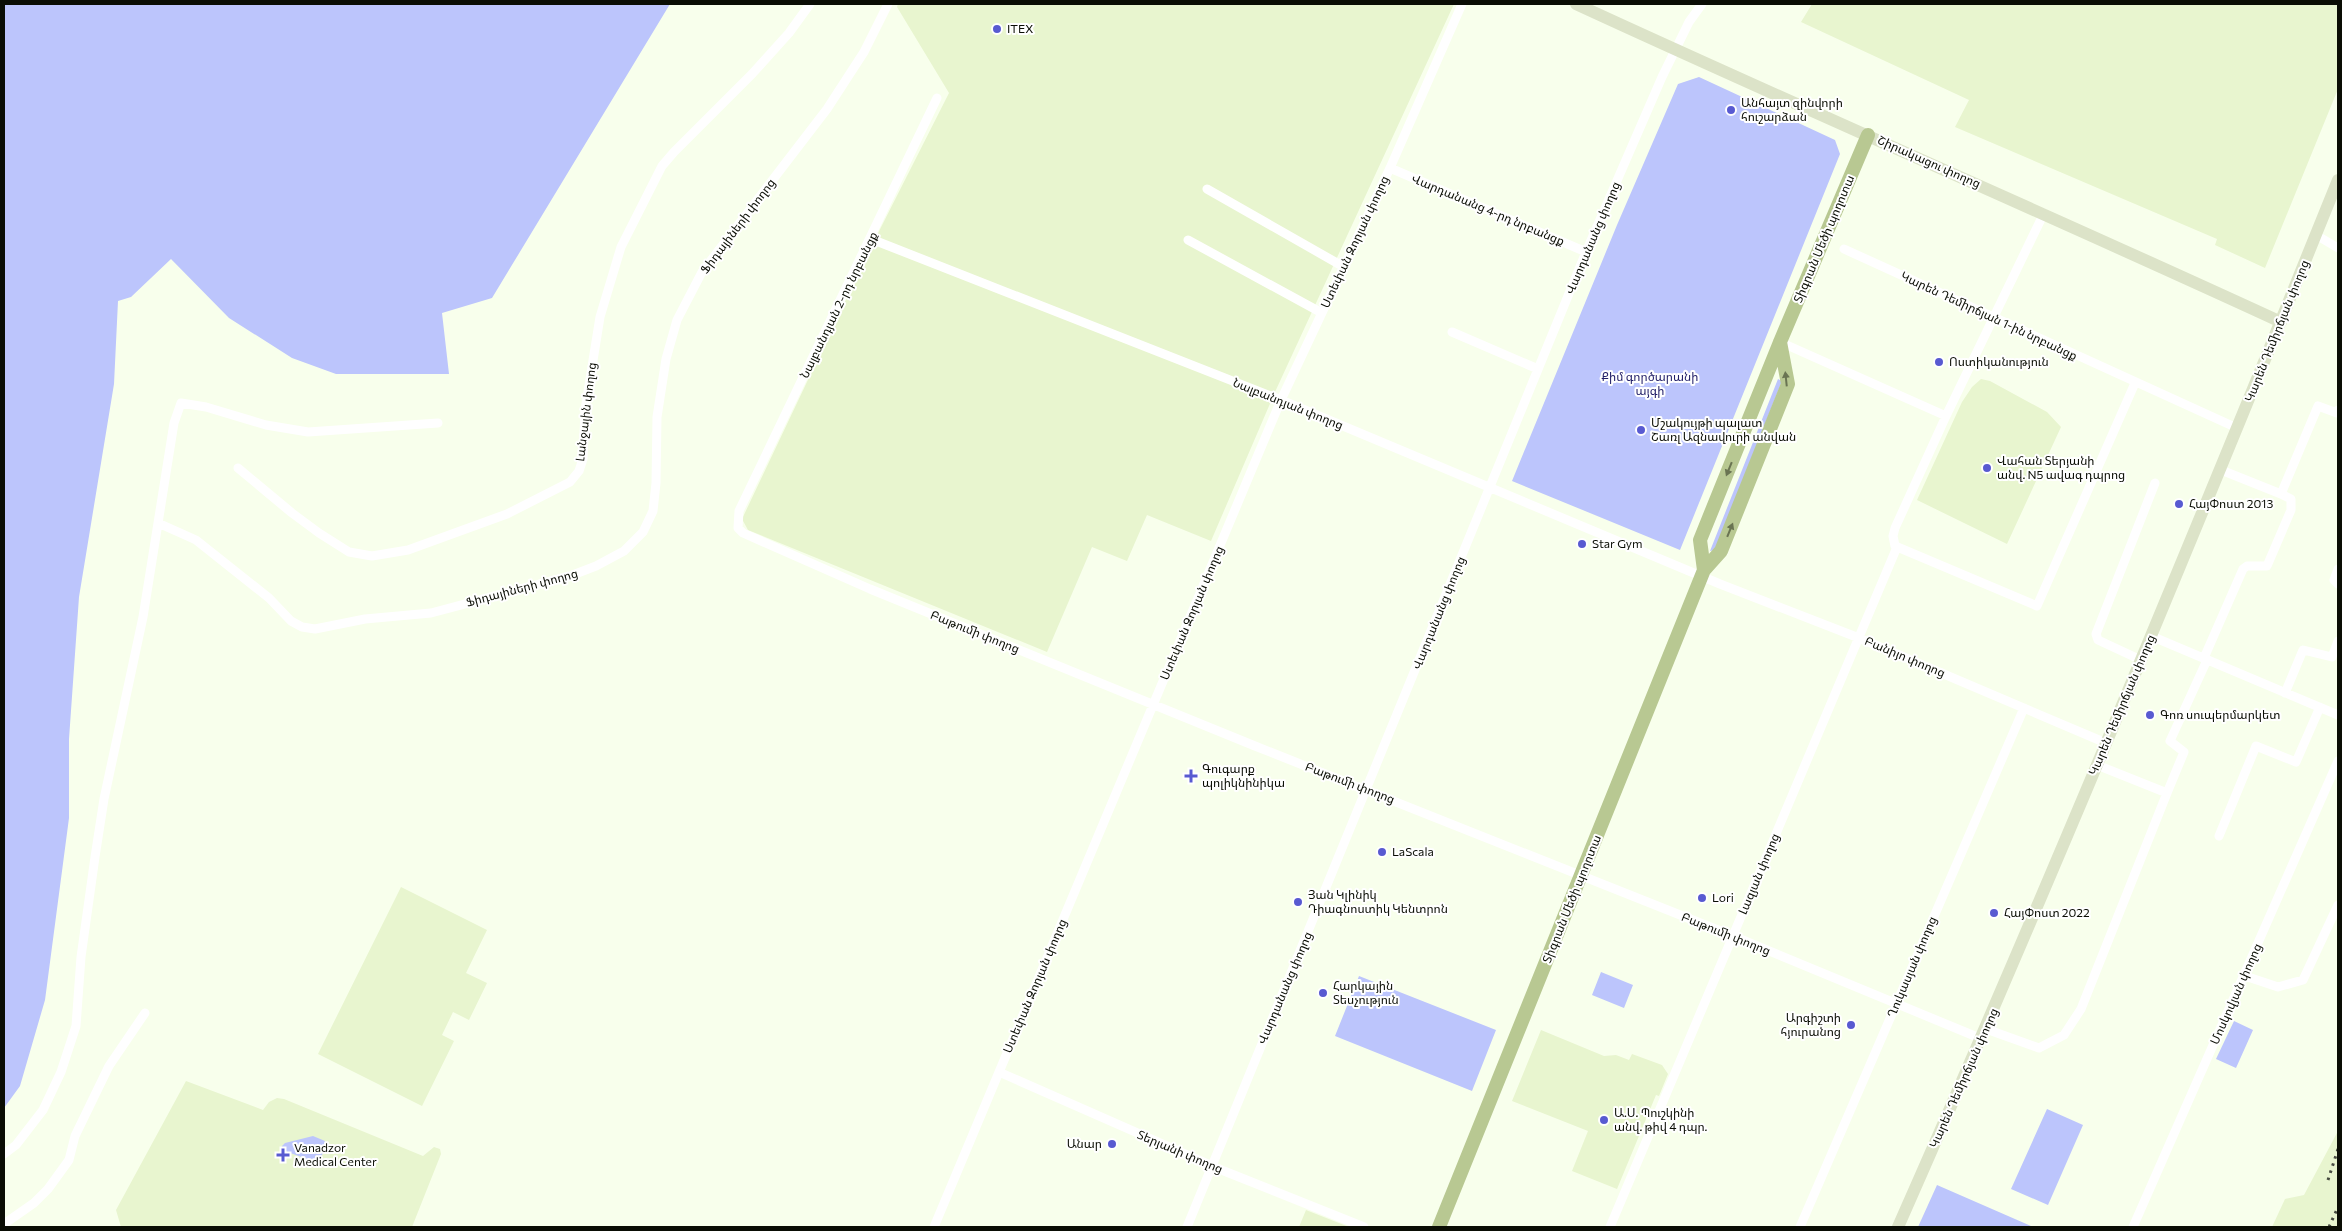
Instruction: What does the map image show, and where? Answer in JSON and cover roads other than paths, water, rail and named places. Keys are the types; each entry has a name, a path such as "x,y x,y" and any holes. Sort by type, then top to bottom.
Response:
{"main road":[{"name":"Տիգրան Մեծի պողոտա","path":"1703,573 1700,540 1780,342 1868,135"},
{"name":"Տիգրան Մեծի պողոտա","path":"1439,1227 1703,573 1722,550 1788,384 1780,342"}],"street":[{"name":"Լանջային փողոց","path":"238,468 319,533 349,552 372,556 408,550 507,514 570,482 579,471 582,459 585,410 600,317 621,247 662,166 752,74 789,33 810,4"},
{"name":"Ֆիդայիների փողոց","path":"158,523 196,540 270,598 291,620 302,626 315,629 365,618 431,613 570,576 596,566 624,551 643,532 653,511 656,483 657,417 666,360 677,320 702,272 827,109 864,52 888,4"},
{"name":"Ստեփան Զորյան փողոց","path":"934,1227 1282,400 1390,168 1462,4"},
{"name":"Շիրակացու փողոց","path":"1576,4 1676,51 2044,213 2281,322"},
{"name":"Վարդանանց փողոց","path":"1187,1227 1368,790 1586,252 1662,78 1689,22 1702,4"},
{"name":"Նալբանդյան 2-րդ նրբանցք","path":"739,511 937,98"},
{"name":"Վարդանանց 4-րդ նրբանցք","path":"1390,168 1586,252"},
{"name":"Կարեն Դեմիրճյան փողոց","path":"1898,1227 1984,1034 2221,470 2338,180"},
{"path":"1207,189 1344,267"},
{"path":"2044,213 1992,318 1895,528 1893,540 1897,547 2037,606 2135,383"},
{"path":"2316,235 2338,248"},
{"name":"Նալբանդյան փողոց","path":"871,239 1282,400 1490,488 1703,573"},
{"path":"1188,240 1322,313"},
{"name":"Կարեն Դեմիրճյան 1-ին նրբանցք","path":"1844,249 2237,428"},
{"path":"1452,332 1538,369"},
{"path":"1780,342 1946,416"},
{"path":"4,1154 16,1145 43,1110 61,1072 76,1026 81,957 101,818 144,617 174,423 181,403 206,407 231,417 266,425 308,432 438,423"},
{"path":"2281,494 2318,406 2338,413"},
{"path":"2206,659 2243,568 2247,566 2267,566 2290,510 2291,499 2221,470"},
{"path":"2141,660 2098,640 2096,634 2155,483"},
{"name":"Բաթումի փողոց","path":"739,511 738,528 743,533 870,589 1897,1003 1984,1034 2038,1048 2064,1035 2081,1009 2184,752 2170,742 2206,659"},
{"name":"Լազյան փողոց","path":"1610,1227 1897,547"},
{"path":"2338,569 2334,580 2338,584"},
{"name":"Բանիյո փողոց","path":"1703,573 2106,743"},
{"path":"2151,636 2338,715"},
{"path":"2285,693 2303,650 2332,657 2338,641"},
{"path":"2219,836 2256,746 2296,762 2320,707"},
{"name":"Ղուկասյան փողոց","path":"1800,1227 2024,708"},
{"name":"Մոսկովյան փողոց","path":"2133,1227 2338,761"},
{"path":"2097,765 2167,793"},
{"path":"2245,976 2278,988 2303,980 2338,906"},
{"path":"4,1224 34,1203 48,1189 69,1160 75,1136 109,1066 145,1013"},
{"name":"Տերյանի փողոց","path":"999,1072 1211,1166 1364,1227"}],"railway":[{"path":"2328,1180 2338,1149"},
{"path":"2329,1227 2338,1207"}],"place":[{"name":"ITEX","path":"997,29"},
{"name":"Անհայտ զինվորի հուշարձան","path":"1731,110"},
{"name":"Ոստիկանություն","path":"1939,362"},
{"name":"Մշակույթի պալատ Շառլ Ազնավուրի անվան","path":"1641,430"},
{"name":"Վահան Տերյանի անվ. N5 ավագ դպրոց","path":"1987,468"},
{"name":"ՀայՓոստ 2013","path":"2179,504"},
{"name":"Star Gym","path":"1582,544"},
{"name":"Գոռ սուպերմարկետ","path":"2150,715"},
{"name":"Գուգարք պոլիկնինիկա","path":"1191,776"},
{"name":"LaScala","path":"1382,852"},
{"name":"Lori","path":"1702,898"},
{"name":"Յան Կլինիկ Դիագնոստիկ Կենտրոն","path":"1298,902"},
{"name":"ՀայՓոստ 2022","path":"1994,913"},
{"name":"Հարկային Տեսչություն","path":"1323,993"},
{"name":"Արգիշտի հյուրանոց","path":"1851,1025"},
{"name":"Ա.Ս. Պուշկինի անվ. թիվ 4 դպր.","path":"1604,1120"},
{"name":"Անար","path":"1112,1144"},
{"name":"Vanadzor Medical Center","path":"283,1155"}],"park label":[{"name":"Քիմ գործարանի այգի","path":"1650,384"}]}
